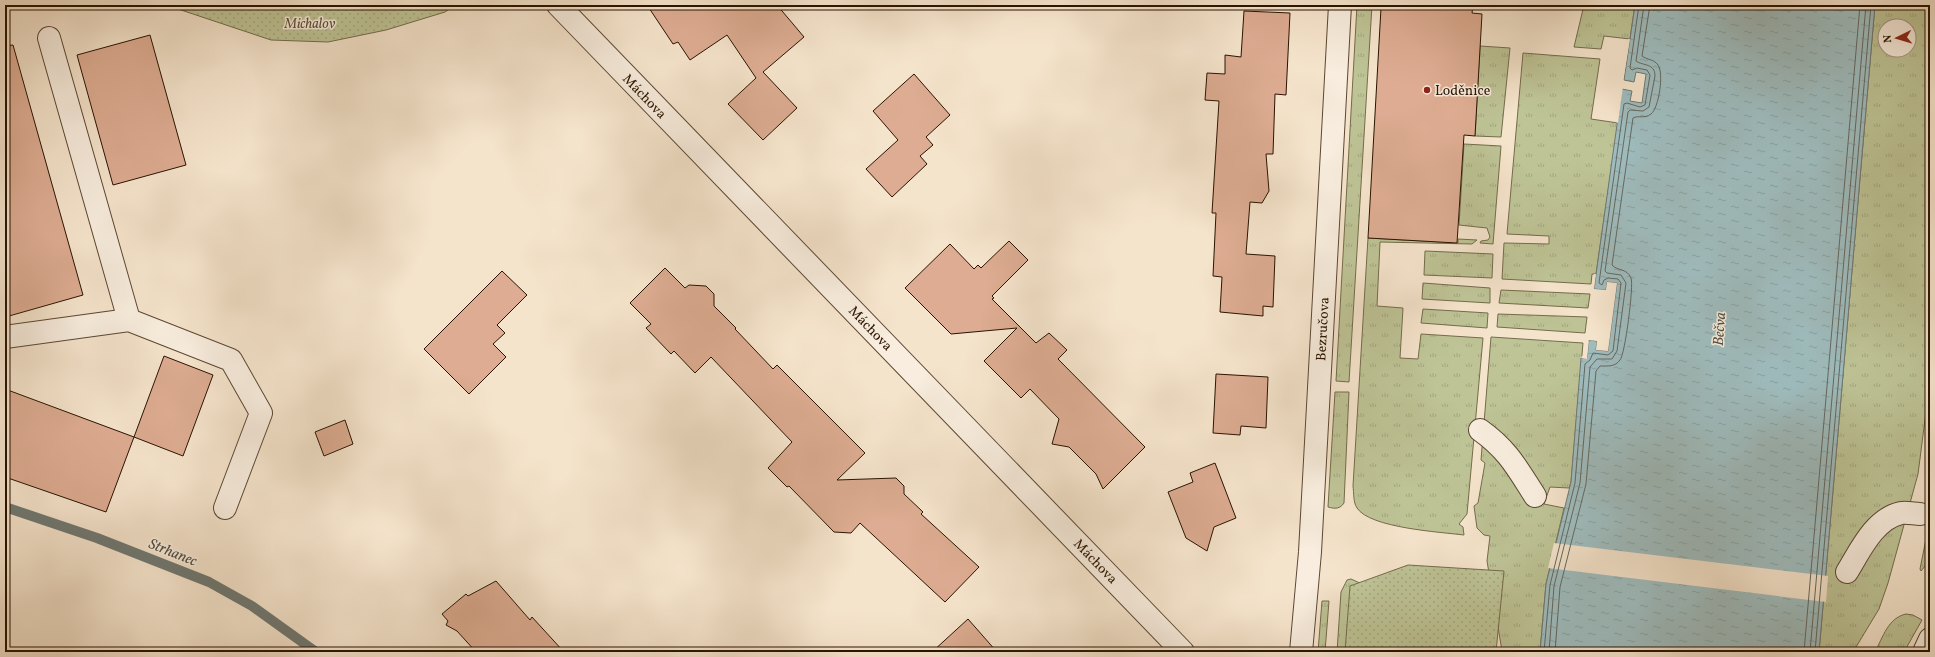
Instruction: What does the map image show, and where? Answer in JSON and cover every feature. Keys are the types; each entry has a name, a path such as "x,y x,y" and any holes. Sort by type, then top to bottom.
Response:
{"street":[{"name":"Máchova","path":"558,5 1184,652"},
{"name":"Bezručova","path":"1301,652 1310,552 1340,5"},
{"path":"50,38 129,320"},
{"path":"5,337 129,320 231,360 261,413 225,508"},
{"path":"1480,430 1497,442 1511,457 1535,496"},
{"path":"1847,572 1863,544 1876,529 1889,519 1902,513 1920,514"},
{"path":"1924,652 1930,639"}],"green space":[{"name":"Michalov","path":"166,5 455,5 445,12 386,30 328,42 271,40"},
{"path":"1357,5 1372,5 1349,382 1336,381"},
{"path":"1584,5 1635,5 1630,39 1604,36 1601,49 1574,47"},
{"path":"1875,5 1930,5 1930,381 1918,474 1888,583 1879,609 1853,652 1819,652"},
{"path":"1480,46 1510,48 1501,137 1475,136"},
{"path":"1523,53 1600,59 1591,119 1618,123 1596,274 1592,274 1591,284 1502,279 1504,243 1549,244 1549,236 1507,234"},
{"path":"1464,144 1501,146 1493,244 1480,243 1481,241 1488,240 1490,237 1487,228 1459,225"},
{"path":"1368,238 1458,243 1458,239 1477,240 1472,244 1380,242 1377,306 1403,308 1400,358 1418,359 1421,334 1483,338 1467,514 1459,524 1463,527 1464,535 1390,525 1364,515 1357,508 1355,503 1353,486"},
{"path":"1425,251 1493,254 1492,278 1424,275"},
{"path":"1423,283 1490,288 1490,303 1422,299"},
{"path":"1501,290 1590,294 1588,308 1499,303"},
{"path":"1423,309 1488,313 1487,328 1421,323"},
{"path":"1498,314 1587,317 1585,333 1497,327"},
{"path":"1491,337 1583,343 1571,482 1569,488 1550,487 1544,504 1564,508 1546,584 1540,652 1502,651 1487,561 1490,536 1484,535 1477,528 1474,506 1478,503 1485,463 1481,460"},
{"path":"1335,392 1349,392 1344,503 1335,508 1328,507"},
{"path":"1930,519 1930,560 1921,571 1920,569"},
{"path":"1408,565 1504,571 1496,652 1345,652 1350,586"},
{"path":"1351,579 1362,584 1358,652 1337,652 1341,592 1347,580"},
{"path":"1930,580 1930,601 1926,596 1926,591"},
{"path":"1322,601 1329,601 1325,652 1318,652"},
{"path":"1906,614 1913,615 1922,620 1904,652 1875,652 1890,624 1900,616"}],"water":[{"name":"Bečva","path":"1635,5 1875,5 1819,652 1540,652 1546,584 1571,482 1581,358 1587,358 1589,340 1597,341 1596,350 1608,351 1617,283 1607,282 1606,290 1594,289 1622,89 1632,91 1630,101 1642,103 1646,74 1636,72 1634,82 1624,80"}],"pier":[{"path":"1628,39 1630,39 1623,82 1622,80"},
{"path":"1623,87 1618,123 1616,122 1620,88"},
{"path":"1594,274 1596,274 1594,289 1606,290 1607,282 1617,283 1608,351 1596,350 1597,341 1589,340 1587,359 1581,358 1582,356 1585,356 1589,338 1598,339 1598,348 1607,349 1615,285 1609,284 1607,292 1593,291"},
{"path":"1554,543 1828,576 1826,602 1548,568"}],"building":[{"path":"647,5 777,5 804,37 763,72 797,108 763,140 728,104 756,78 727,35 690,60 678,42 673,44"},
{"name":"Loděnice","path":"1393,5 1473,5 1472,13 1482,14 1475,136 1464,135 1457,243 1368,238 1381,8 1392,8"},
{"path":"1244,11 1290,13 1286,95 1275,94 1273,154 1266,154 1269,191 1262,203 1250,202 1246,254 1275,256 1273,307 1263,306 1263,316 1220,312 1222,277 1213,276 1216,213 1212,213 1219,101 1205,100 1207,73 1225,74 1225,55 1241,57"},
{"path":"150,35 186,165 113,185 77,55"},
{"path":"13,45 83,295 9,316 5,303 5,46"},
{"path":"914,74 950,115 926,137 933,145 920,156 927,164 892,197 866,169 898,140 873,111"},
{"path":"1009,241 1028,260 992,296 994,298 992,299 1036,343 1049,333 1067,350 1058,359 1145,447 1103,489 1096,474 1069,447 1052,444 1059,419 1030,389 1021,398 984,361 1017,328 951,334 905,288 950,244 974,269 978,265 981,268"},
{"path":"665,268 685,288 689,285 706,286 714,294 714,306 773,369 777,365 865,453 837,480 896,478 904,486 904,494 923,512 921,514 979,567 945,602 860,523 851,533 834,532 789,486 787,487 768,468 792,442 711,357 695,373 674,351 671,354 646,328 651,324 630,303"},
{"path":"502,271 527,295 497,325 505,333 493,344 506,357 469,394 424,349"},
{"path":"164,356 213,375 183,456 134,437"},
{"path":"1216,374 1268,377 1266,428 1241,426 1240,435 1213,433"},
{"path":"5,389 134,437 106,512 5,477"},
{"path":"345,420 353,444 324,456 315,432"},
{"path":"1215,463 1236,518 1214,527 1207,551 1186,538 1168,492 1193,482 1190,473"},
{"path":"496,581 530,620 532,617 564,652 476,652 457,631 446,625 448,621 442,614 466,594 468,596"},
{"path":"968,619 997,652 932,652"}],"waterway":[{"name":"Strhanec","path":"5,507 97,538 209,582 252,606 316,652"}],"place":[{"name":"Loděnice","path":"1427,90"}]}
